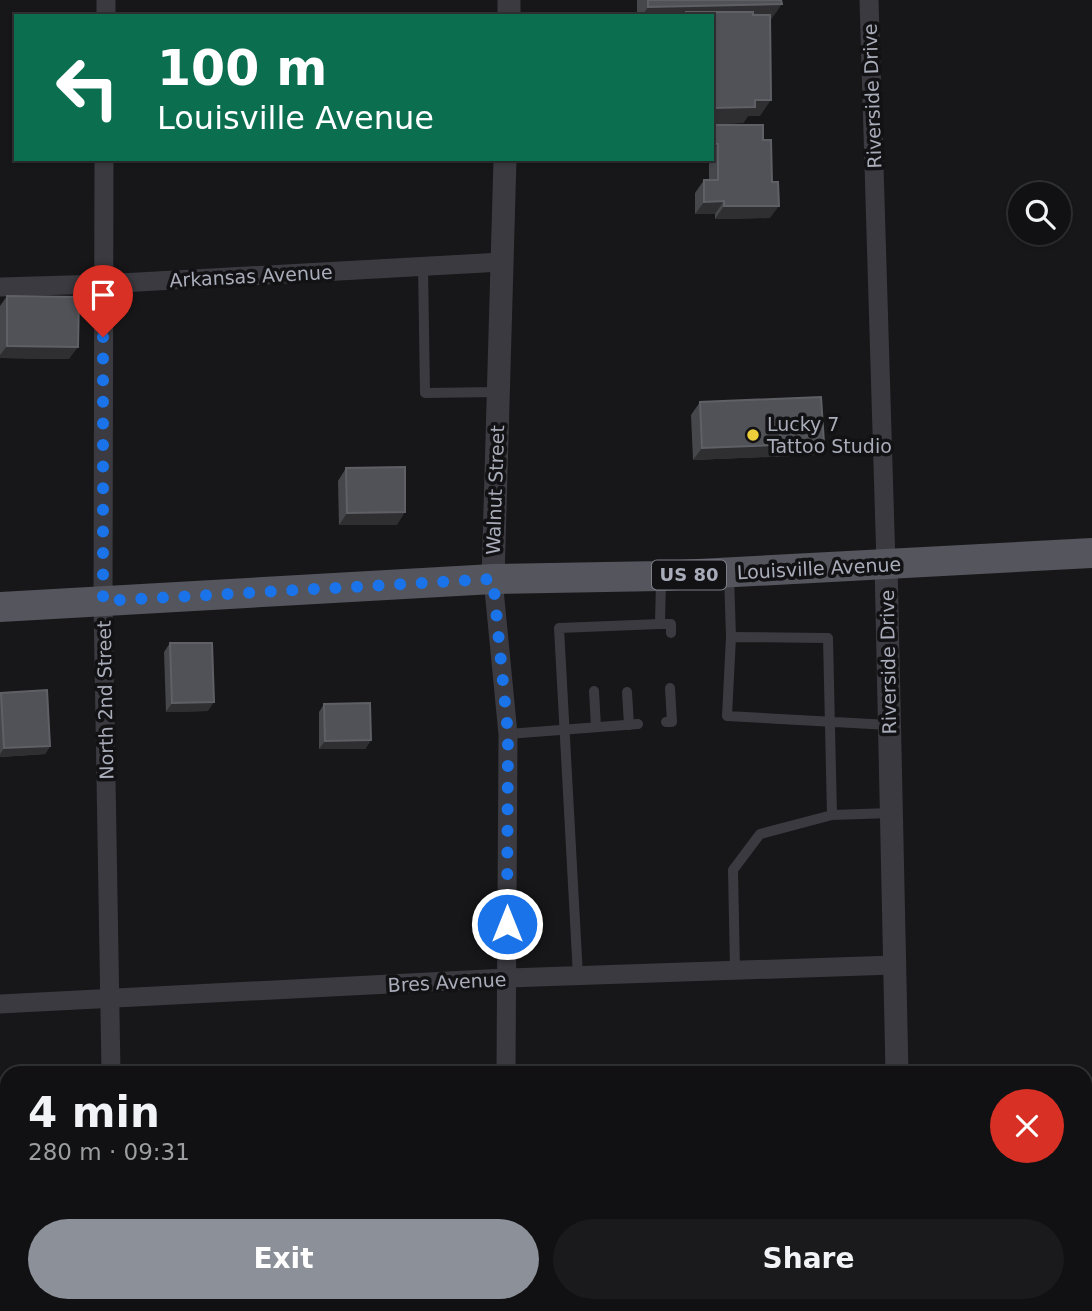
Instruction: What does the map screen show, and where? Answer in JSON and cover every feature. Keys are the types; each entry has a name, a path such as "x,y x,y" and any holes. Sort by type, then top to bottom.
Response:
{"main road":[{"name":"Louisville Avenue","path":"0,607 493,579 661,576 1092,554"}],"street":[{"name":"Riverside Drive","path":"869,0 886,564 897,1066"},
{"name":"North 2nd Street","path":"104,161 103,601 111,1066"},
{"name":"Walnut Street","path":"505,161 493,579 508,734 506,1066"},
{"name":"Arkansas Avenue","path":"0,287 502,262"},
{"name":"Bres Avenue","path":"0,1004 506,978 894,965"}],"lane":[{"path":"423,266 425,393 498,392"},
{"path":"729,572 727,716 889,724"},
{"path":"660,624 661,576"},
{"path":"578,976 559,628 592,632 626,625 671,624 671,633"},
{"path":"626,625 626,636"},
{"path":"730,637 828,638 832,815"},
{"path":"666,722 672,722 670,688"},
{"path":"594,691 596,727"},
{"path":"508,734 633,724 627,692"},
{"path":"735,970 733,870 760,834 832,815 891,813"}],"building":[{"path":"648,0 781,0 782,4 648,7"},
{"path":"686,12 753,12 753,15 770,15 771,100 755,100 755,107 714,108 714,14"},
{"path":"714,125 763,125 763,140 771,140 772,182 778,182 779,206 724,206 724,201 704,202 704,180 718,180 718,144 714,144"},
{"path":"7,296 79,297 78,347 7,346"},
{"name":"Lucky 7 Tattoo Studio","path":"821,397 824,443 702,448 700,402"},
{"path":"405,467 405,512 347,513 346,468"},
{"path":"170,643 212,643 214,702 172,703"},
{"path":"47,690 50,746 4,748 1,693"},
{"path":"370,703 371,740 325,741 324,704"}],"place":[{"name":"Lucky 7 Tattoo Studio","path":"753,435"}],"route":[{"path":"103,337 103,601 493,579 508,734 507,924"}]}
